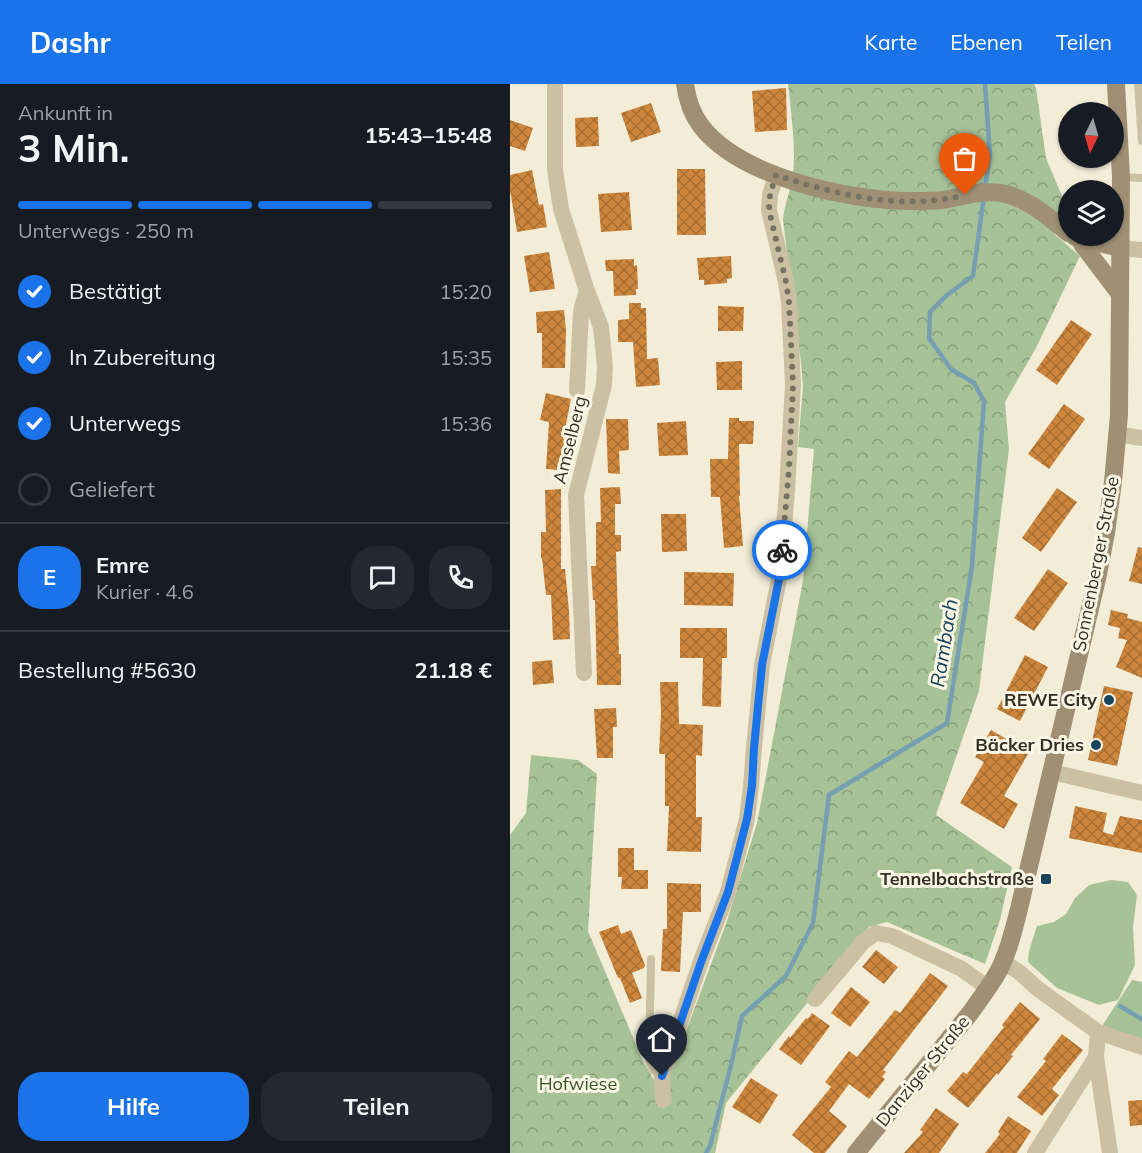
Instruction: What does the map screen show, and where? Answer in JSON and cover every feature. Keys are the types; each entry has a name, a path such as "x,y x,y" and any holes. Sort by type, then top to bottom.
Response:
{"main road":[{"path":"685,84 693,113 701,126 735,156 776,175 824,190 879,200 930,201 982,192 1007,194 1020,199 1058,224"},
{"name":"Sonnenberger Straße","path":"1003,962 1018,913 1098,572 1113,482 1119,401 1120,294 1135,247 1121,177 1116,84"},
{"path":"1080,246 1120,294"},
{"name":"Danziger Straße","path":"856,1153 971,1012 1003,962"}],"street":[{"name":"Amselberg","path":"555,84 555,170 561,209 601,327 605,367 604,385 576,495 584,673"},
{"path":"663,1100 662,1076 728,892 747,819 762,665 780,574 793,385 789,302 769,210 770,195 776,175"},
{"name":"Amselberg","path":"577,390 581,312 587,291"},
{"path":"1117,434 1142,438"},
{"path":"1052,772 1142,793"},
{"path":"815,999 863,942 876,933 892,936 962,969 988,988"},
{"path":"1003,962 1098,1032 1142,1047"},
{"path":"1098,1032 1096,1057 1110,1153"},
{"path":"1035,1153 1096,1057"}],"lane":[{"path":"1138,84 1142,141"},
{"path":"1121,177 1142,178"},
{"path":"651,960 649,1060 653,1070 662,1076"}],"green space":[{"name":"Hofwiese","path":"788,84 1034,84 1046,158 1058,187 1058,226 1054,234 1058,237 1058,246 1068,246 1080,256 1036,348 1005,402 1009,449 979,691 936,815 1012,867 1000,920 985,964 887,922 869,927 726,1103 715,1153 510,1153 510,835 526,813 531,755 578,760 597,774 588,931 642,1059 654,1080 685,1034 727,921 757,823 803,581 814,449 798,447 803,387 783,220 794,163"},
{"path":"1111,880 1128,882 1137,895 1133,927 1135,965 1118,1000 1099,1005 1057,988 1028,962 1029,951 1037,926 1054,922 1066,914 1075,898 1089,885"},
{"path":"1132,980 1142,982 1142,1047 1098,1032"}],"building":[{"path":"786,88 787,130 755,132 752,91"},
{"path":"651,103 661,132 631,142 621,113"},
{"path":"598,117 599,146 576,147 575,118"},
{"path":"510,120 533,128 525,151 510,146"},
{"path":"677,169 705,169 706,235 677,235"},
{"path":"532,170 539,205 543,204 547,227 517,232 510,190 510,175"},
{"path":"629,192 632,230 601,232 598,194"},
{"path":"549,252 555,289 530,292 524,256"},
{"path":"731,256 732,278 727,279 727,283 704,285 704,280 699,280 697,258"},
{"path":"634,259 634,266 637,265 636,295 614,296 613,271 606,271 605,260"},
{"path":"629,303 641,303 641,308 646,308 647,359 658,358 660,385 636,387 633,342 618,342 618,320 629,319"},
{"path":"718,306 744,307 743,331 718,331"},
{"path":"564,310 565,368 542,368 542,333 537,333 536,312"},
{"path":"1071,320 1092,334 1057,385 1036,370"},
{"path":"742,361 742,390 717,390 716,362"},
{"path":"546,393 571,399 563,439 571,439 569,471 546,469 549,422 540,420"},
{"path":"1064,404 1085,419 1049,469 1028,454"},
{"path":"729,418 754,421 753,444 739,444 739,496 743,546 724,548 720,497 711,497 710,459 728,459"},
{"path":"606,419 628,419 629,450 619,451 620,474 608,473"},
{"path":"686,421 688,455 659,456 657,423"},
{"path":"620,487 621,504 615,504 615,535 621,535 621,551 616,552 621,685 597,685 595,600 593,600 591,566 596,566 596,522 601,522 600,488"},
{"path":"1057,488 1077,502 1041,552 1022,538"},
{"path":"561,489 561,569 565,569 570,639 553,640 551,595 546,595 541,558 541,532 546,532 545,490"},
{"path":"661,514 686,514 687,551 662,552"},
{"path":"1138,547 1142,548 1142,584 1129,581"},
{"path":"1048,569 1068,583 1034,631 1014,618"},
{"path":"684,572 734,573 733,606 684,605"},
{"path":"1111,610 1128,614 1127,618 1142,622 1142,678 1116,667 1127,640 1118,638 1120,628 1108,625"},
{"path":"680,628 727,628 727,658 722,658 721,707 702,706 703,658 680,658"},
{"path":"1025,655 1048,667 1020,721 997,709"},
{"path":"552,660 554,683 533,685 532,662"},
{"path":"660,682 678,682 679,724 703,725 702,756 696,755 696,817 702,817 701,852 667,851 669,806 665,806 665,754 659,754"},
{"path":"1104,686 1133,692 1117,766 1088,760"},
{"path":"616,708 617,727 613,727 613,758 597,758 594,709"},
{"path":"991,730 1029,752 1004,796 1018,804 1004,829 960,803 984,762 975,757"},
{"path":"1075,806 1107,813 1103,832 1113,835 1120,816 1142,820 1142,853 1069,838"},
{"path":"618,848 634,848 634,870 648,870 648,889 621,889 622,877 618,877"},
{"path":"667,883 701,884 701,912 683,912 680,972 661,971 663,929 667,929"},
{"path":"618,925 621,934 631,930 645,965 644,968 632,973 642,998 630,1003 599,932"},
{"path":"876,950 898,967 884,984 862,967"},
{"path":"930,973 948,986 883,1070 886,1072 882,1077 885,1079 869,1099 849,1084 829,1111 847,1126 825,1153 814,1153 792,1135 831,1087 825,1082 849,1051 857,1057 895,1010 900,1013"},
{"path":"851,987 870,1002 850,1027 831,1013"},
{"path":"1020,1002 1040,1019 998,1075 997,1073 968,1108 947,1091 963,1072 967,1074 1004,1027 1002,1025"},
{"path":"812,1013 830,1026 801,1065 779,1049"},
{"path":"1062,1034 1083,1050 1052,1089 1059,1095 1042,1116 1017,1097 1046,1061 1043,1059"},
{"path":"751,1078 778,1095 760,1124 732,1107"},
{"path":"1142,1100 1142,1125 1130,1126 1128,1101"},
{"path":"936,1108 959,1124 939,1153 904,1153 923,1132 920,1130"},
{"path":"1008,1116 1031,1131 1017,1153 985,1153 1000,1134 998,1132"}],"waterway":[{"name":"Rambach","path":"985,84 990,155 985,188"},
{"name":"Rambach","path":"706,1153 710,1146 742,1016 786,976 813,923 829,795 947,723 972,566 984,401 974,383 951,369 929,338 930,312 947,295 973,276 984,196"},
{"path":"1120,1006 1142,1019"}],"way so far":[{"path":"782,550 793,385 789,302 769,210 770,195 776,175 824,190 879,200 930,201 965,195"}],"place":[{"name":"REWE City","path":"1109,700"},
{"name":"Bäcker Dries","path":"1096,745"},
{"name":"Tennelbachstraße","path":"1046,879"}],"route":[{"path":"662,1076 728,892 747,819 762,665 780,574 782,550"}]}
